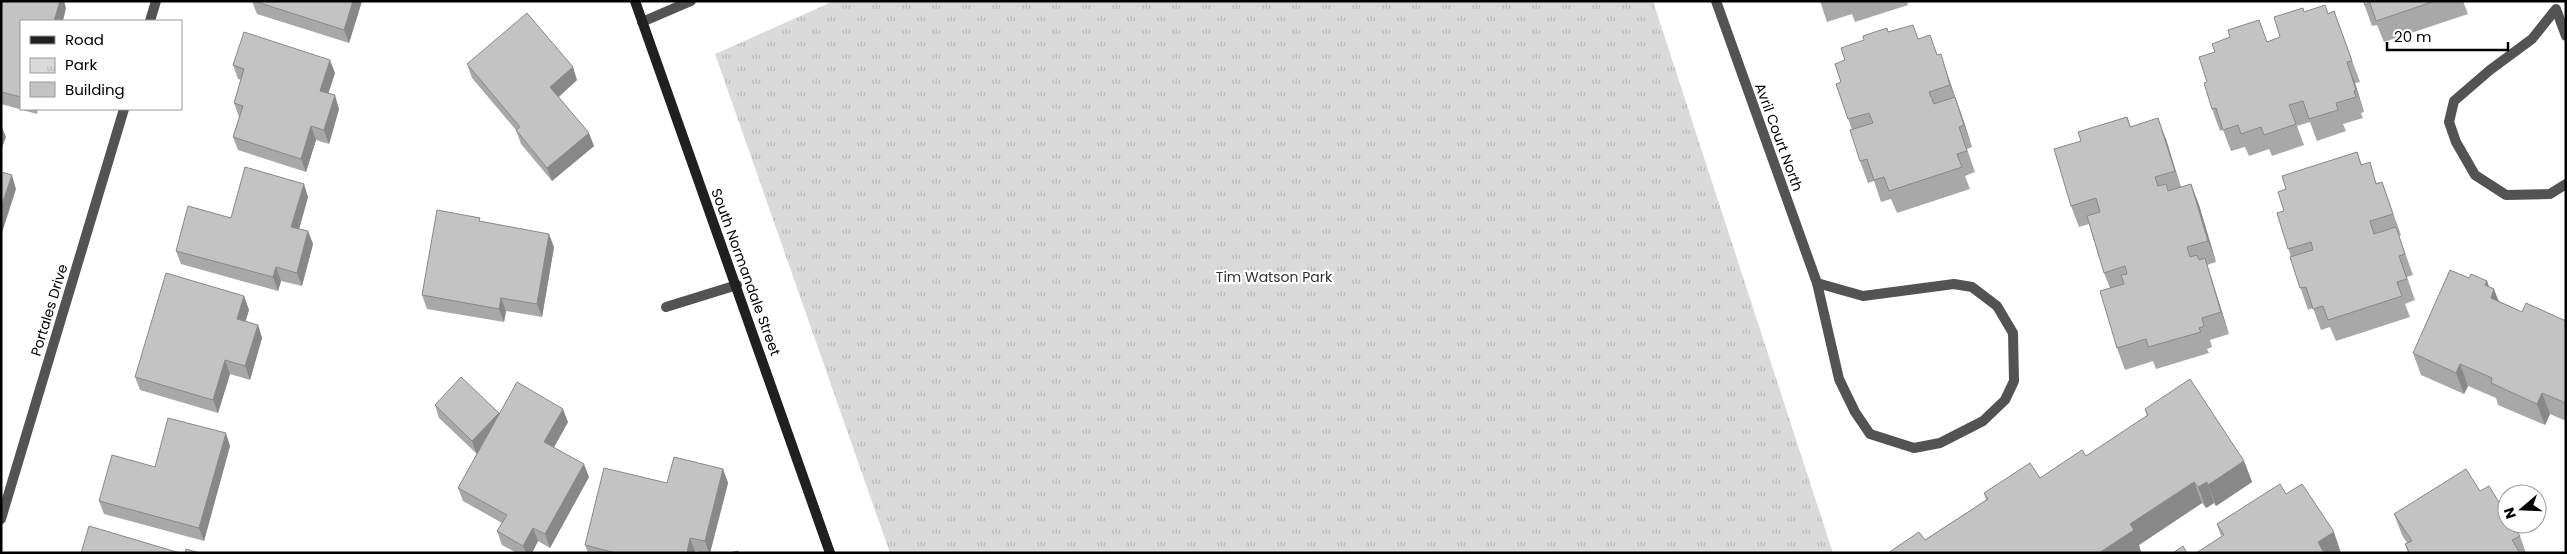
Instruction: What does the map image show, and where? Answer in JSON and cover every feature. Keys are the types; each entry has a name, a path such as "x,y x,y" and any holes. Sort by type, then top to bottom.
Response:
{"street":[{"path":"150,20 156,1"},
{"name":"South Normandale Street","path":"635,1 737,285 830,553"},
{"path":"642,22 691,1"},
{"name":"Avril Court North","path":"1716,1 1817,283 1839,379 1855,412 1870,434 1914,448 1940,443 1983,421 2005,400 2014,381 2013,333 1997,306 1972,287 1954,284 1863,296 1817,283"},
{"path":"2555,5 2566,36"},
{"path":"2555,5 2532,39 2490,70 2454,101 2450,122 2456,142 2475,175 2506,195 2550,194 2566,184"},
{"name":"Portales Drive","path":"1,519 124,110"},
{"path":"666,308 737,285"}],"green space":[{"name":"Tim Watson Park","path":"834,1 1653,1 1833,553 890,553 715,54"}],"building":[{"path":"1,1 60,1 54,20 20,20 20,97 1,92"},
{"path":"254,1 353,1 344,30"},
{"path":"2363,1 2435,1 2376,21 2370,3 2365,5"},
{"path":"2325,5 2328,14 2334,11 2352,61 2347,62 2356,90 2354,91 2356,97 2336,103 2338,110 2309,119 2303,101 2289,105 2296,124 2264,135 2261,127 2241,134 2238,125 2223,130 2216,108 2212,109 2204,83 2207,82 2199,57 2215,52 2212,44 2230,37 2228,30 2259,20 2267,42 2280,37 2274,17 2303,8 2304,12"},
{"path":"527,13 573,67 550,87 589,133 547,168 516,130 520,127 467,64"},
{"path":"1913,25 1918,39 1930,35 1937,55 1941,54 1950,85 1929,92 1934,104 1955,97 1964,125 1959,127 1967,151 1957,154 1962,167 1889,191 1884,177 1874,180 1867,159 1860,161 1850,130 1873,123 1869,113 1848,119 1836,84 1841,82 1835,64 1845,60 1841,48 1864,40 1863,36 1887,28 1888,32"},
{"path":"244,32 330,60 320,91 335,95 324,130 311,126 301,159 233,137 243,106 234,103 244,69 233,65"},
{"path":"2127,117 2130,127 2158,118 2175,171 2155,177 2158,186 2166,184 2168,191 2191,184 2208,241 2187,247 2190,257 2197,255 2199,260 2205,258 2221,312 2202,318 2204,326 2199,328 2201,332 2148,347 2146,339 2117,348 2100,291 2124,284 2121,275 2127,274 2125,266 2104,273 2087,216 2100,212 2096,198 2071,206 2054,149 2081,141 2078,132"},
{"path":"2357,152 2361,165 2370,162 2376,184 2382,182 2393,214 2370,221 2374,234 2396,227 2405,254 2399,256 2407,279 2397,282 2402,296 2328,320 2323,306 2313,309 2306,287 2300,288 2290,257 2313,250 2311,242 2288,249 2277,213 2284,211 2278,192 2286,189 2282,176"},
{"path":"245,167 304,184 291,227 308,231 297,273 276,267 273,277 176,251 188,206 231,218"},
{"path":"1,172 12,175 1,207"},
{"path":"437,210 480,218 479,221 549,234 537,304 501,298 499,309 422,295"},
{"path":"2450,270 2469,278 2471,274 2487,281 2485,285 2494,289 2491,298 2522,312 2526,303 2566,321 2566,403 2542,393 2537,404 2491,383 2492,378 2460,364 2456,373 2413,353"},
{"path":"166,273 244,296 237,319 258,325 245,366 225,360 213,400 135,377"},
{"path":"461,377 499,413 472,441 435,405"},
{"path":"2190,379 2244,461 2208,485 2207,482 2198,487 2194,482 2130,524 2134,530 2099,553 1888,553 1919,532 1925,540 1988,499 1984,493 2030,463 2040,478 2082,450 2086,456 2148,415 2145,409"},
{"path":"517,382 563,409 544,442 584,464 545,534 533,528 523,546 497,531 507,515 458,488"},
{"path":"168,418 226,433 199,528 99,501 112,455 155,467"},
{"path":"674,457 723,469 705,541 690,538 687,553 616,553 585,545 604,468 667,483"},
{"path":"2466,469 2480,491 2489,486 2497,499 2497,534 2519,534 2520,536 2512,540 2520,553 2410,553 2405,544 2412,541 2394,514"},
{"path":"2280,484 2286,494 2302,484 2334,532 2318,542 2324,553 2196,553 2224,535 2217,524"},
{"path":"89,526 180,553 81,553"},
{"path":"2183,546 2187,553 2173,553"},
{"path":"186,549 200,553 185,553"}]}
